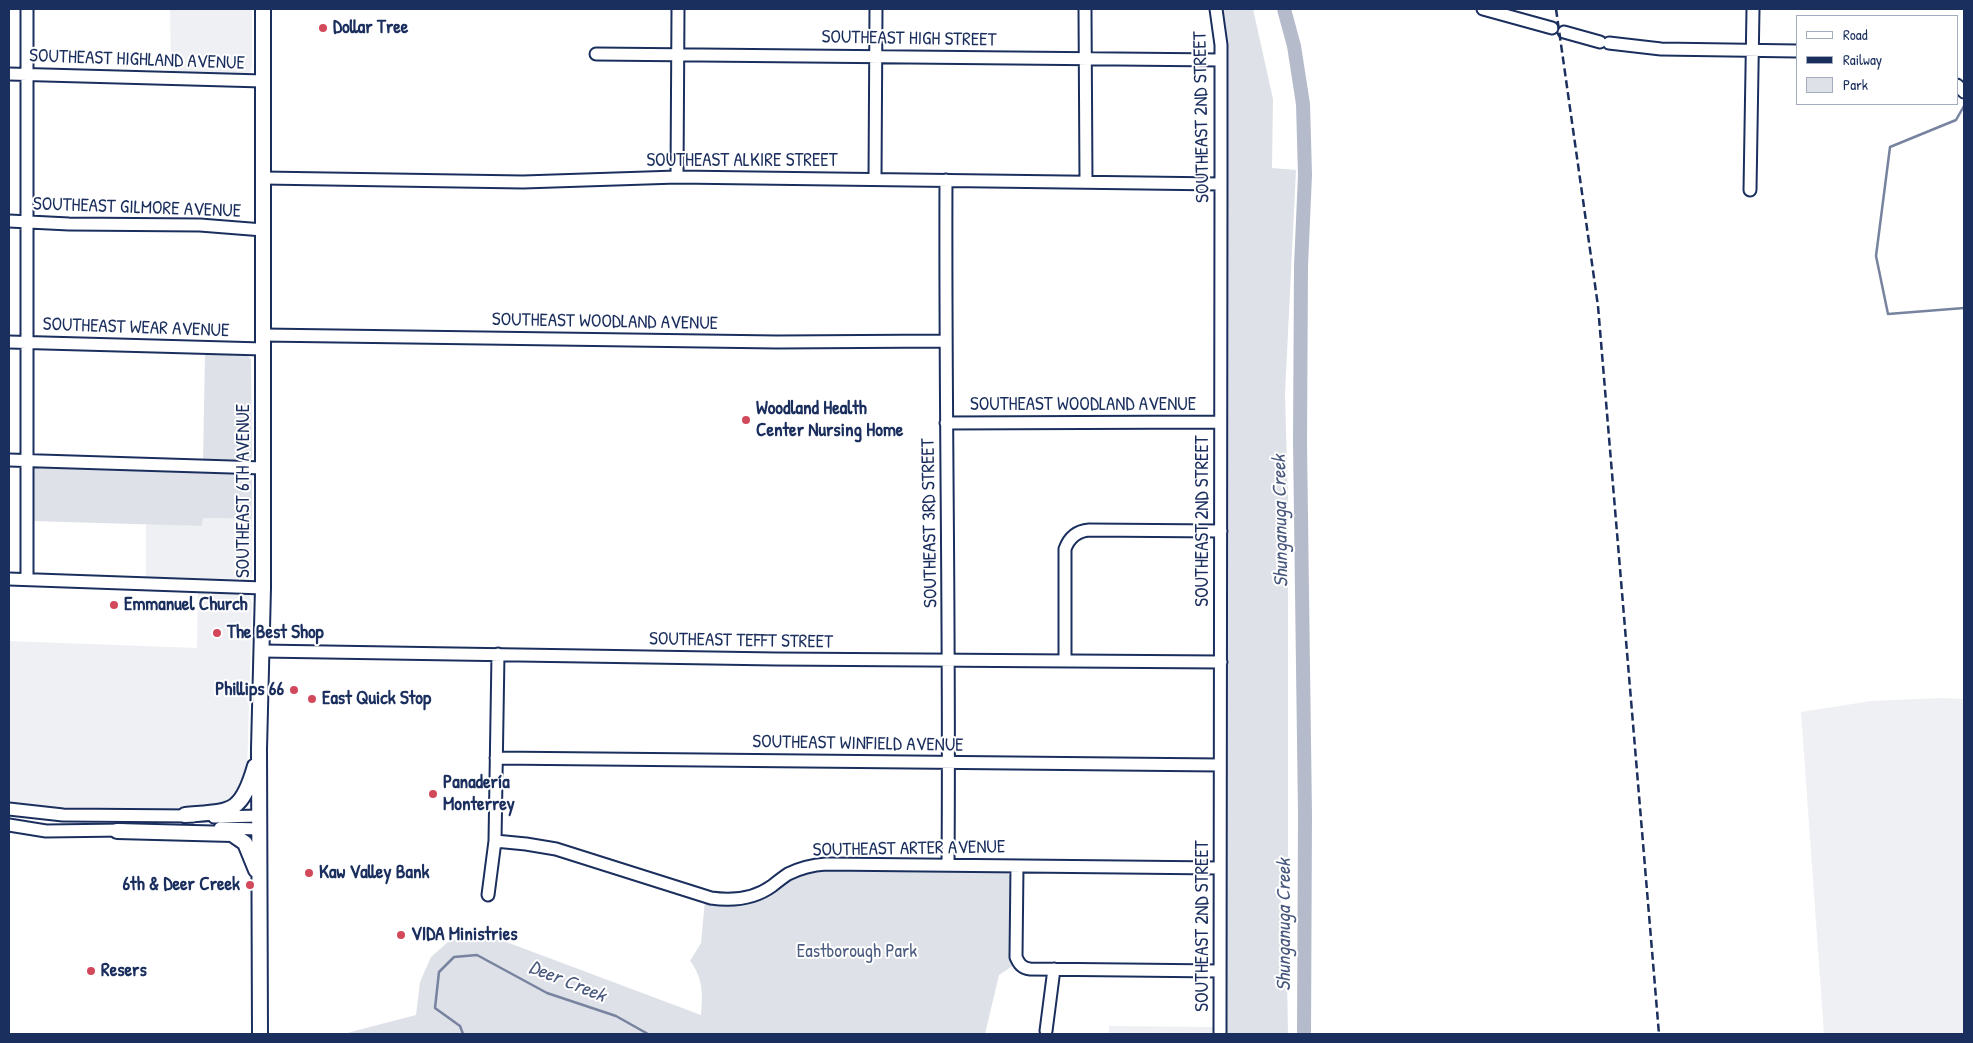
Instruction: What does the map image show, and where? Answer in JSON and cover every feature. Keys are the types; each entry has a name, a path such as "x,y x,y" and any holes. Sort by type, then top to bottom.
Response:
{"main road":[{"name":"SOUTHEAST 6TH AVENUE","path":"260,1034 259,748 263,588 263,9"},
{"path":"185,815 226,810 239,803 248,791 259,748"},
{"path":"117,831 236,835 248,847 259,880"}],"street":[{"path":"27,9 27,580"},
{"path":"677,177 678,9"},
{"path":"875,179 876,9"},
{"path":"1085,9 1086,182"},
{"name":"SOUTHEAST 2ND STREET","path":"1216,9 1220,28 1222,184 1220,1034"},
{"path":"1482,9 1552,28"},
{"path":"1750,190 1753,9"},
{"path":"1564,32 1605,42 1661,49 1796,51"},
{"name":"SOUTHEAST HIGH STREET","path":"596,54 1221,60"},
{"name":"SOUTHEAST HIGHLAND AVENUE","path":"9,74 263,81"},
{"name":"SOUTHEAST ALKIRE STREET","path":"263,178 523,182 677,177 1222,184"},
{"name":"SOUTHEAST 3RD STREET","path":"946,180 946,423 950,660 948,865"},
{"name":"SOUTHEAST GILMORE AVENUE","path":"9,221 69,224 200,225 263,230"},
{"name":"SOUTHEAST WOODLAND AVENUE","path":"263,342 946,341"},
{"name":"SOUTHEAST WEAR AVENUE","path":"9,342 263,342"},
{"name":"SOUTHEAST WOODLAND AVENUE","path":"946,423 1220,422"},
{"path":"9,460 263,468"},
{"path":"1065,660 1065,549 1073,536 1080,531 1089,530 1221,531"},
{"path":"9,579 263,588"},
{"name":"SOUTHEAST TEFFT STREET","path":"262,651 776,659 1220,662"},
{"path":"488,895 495,841 498,654"},
{"name":"SOUTHEAST WINFIELD AVENUE","path":"496,758 1220,765"},
{"path":"9,809 63,815 185,815 260,822"},
{"path":"9,825 46,830 117,831 260,822"},
{"name":"SOUTHEAST ARTER AVENUE","path":"495,841 556,849 711,898 723,899 745,898 759,893 788,874 813,865 826,864 1220,868"},
{"path":"1017,866 1016,957 1021,965 1030,968 1054,969 1220,971"},
{"path":"1046,1031 1054,969"}],"shaded area":[{"path":"170,9 252,9 252,68 250,73 246,75 171,75"},
{"path":"202,518 252,519 252,576 249,580 244,582 146,580 146,524 202,526"},
{"path":"198,588 245,592 249,595 252,603 247,775 245,785 232,803 191,810 63,809 9,804 9,641 197,648"},
{"path":"1964,699 1964,1034 1824,1034 1801,712 1871,701"},
{"path":"1109,1026 1215,1027 1215,1034 1109,1034"}],"green space":[{"path":"1220,9 1253,9 1273,99 1272,168 1296,170 1285,394 1288,501 1288,859 1279,894 1286,921 1288,1034 1224,1034"},
{"path":"205,352 236,353 251,359 252,456 250,461 246,463 203,462"},
{"path":"32,464 245,473 252,480 252,519 203,518 202,526 31,521"},
{"name":"Eastborough Park","path":"810,870 1007,872 1011,883 1010,950 1014,965 999,975 985,1034 343,1034 416,1015 420,982 431,957 449,941 476,936 501,940 701,1015 700,980 690,961 701,943 705,900 756,899"}],"waterway":[{"name":"Shunganuga Creek","path":"1284,9 1294,46 1303,104 1305,175 1301,266 1300,442 1305,815 1304,1034"},
{"path":"1964,106 1956,120 1890,147 1876,256 1888,314 1964,308"},
{"name":"Deer Creek","path":"463,1034 460,1026 435,1008 439,972 454,957 477,955 547,993 616,1016 648,1034"}],"railway":[{"path":"1556,9 1598,306 1659,1034"}],"place":[{"name":"Dollar Tree","path":"323,28"},
{"name":"Woodland Health Center Nursing Home","path":"746,420"},
{"name":"Emmanuel Church","path":"114,605"},
{"name":"The Best Shop","path":"217,633"},
{"name":"Phillips 66","path":"294,690"},
{"name":"East Quick Stop","path":"312,699"},
{"name":"Panadería Monterrey","path":"433,794"},
{"name":"Kaw Valley Bank","path":"309,873"},
{"name":"6th & Deer Creek","path":"250,885"},
{"name":"VIDA Ministries","path":"401,935"},
{"name":"Resers","path":"91,971"}]}
